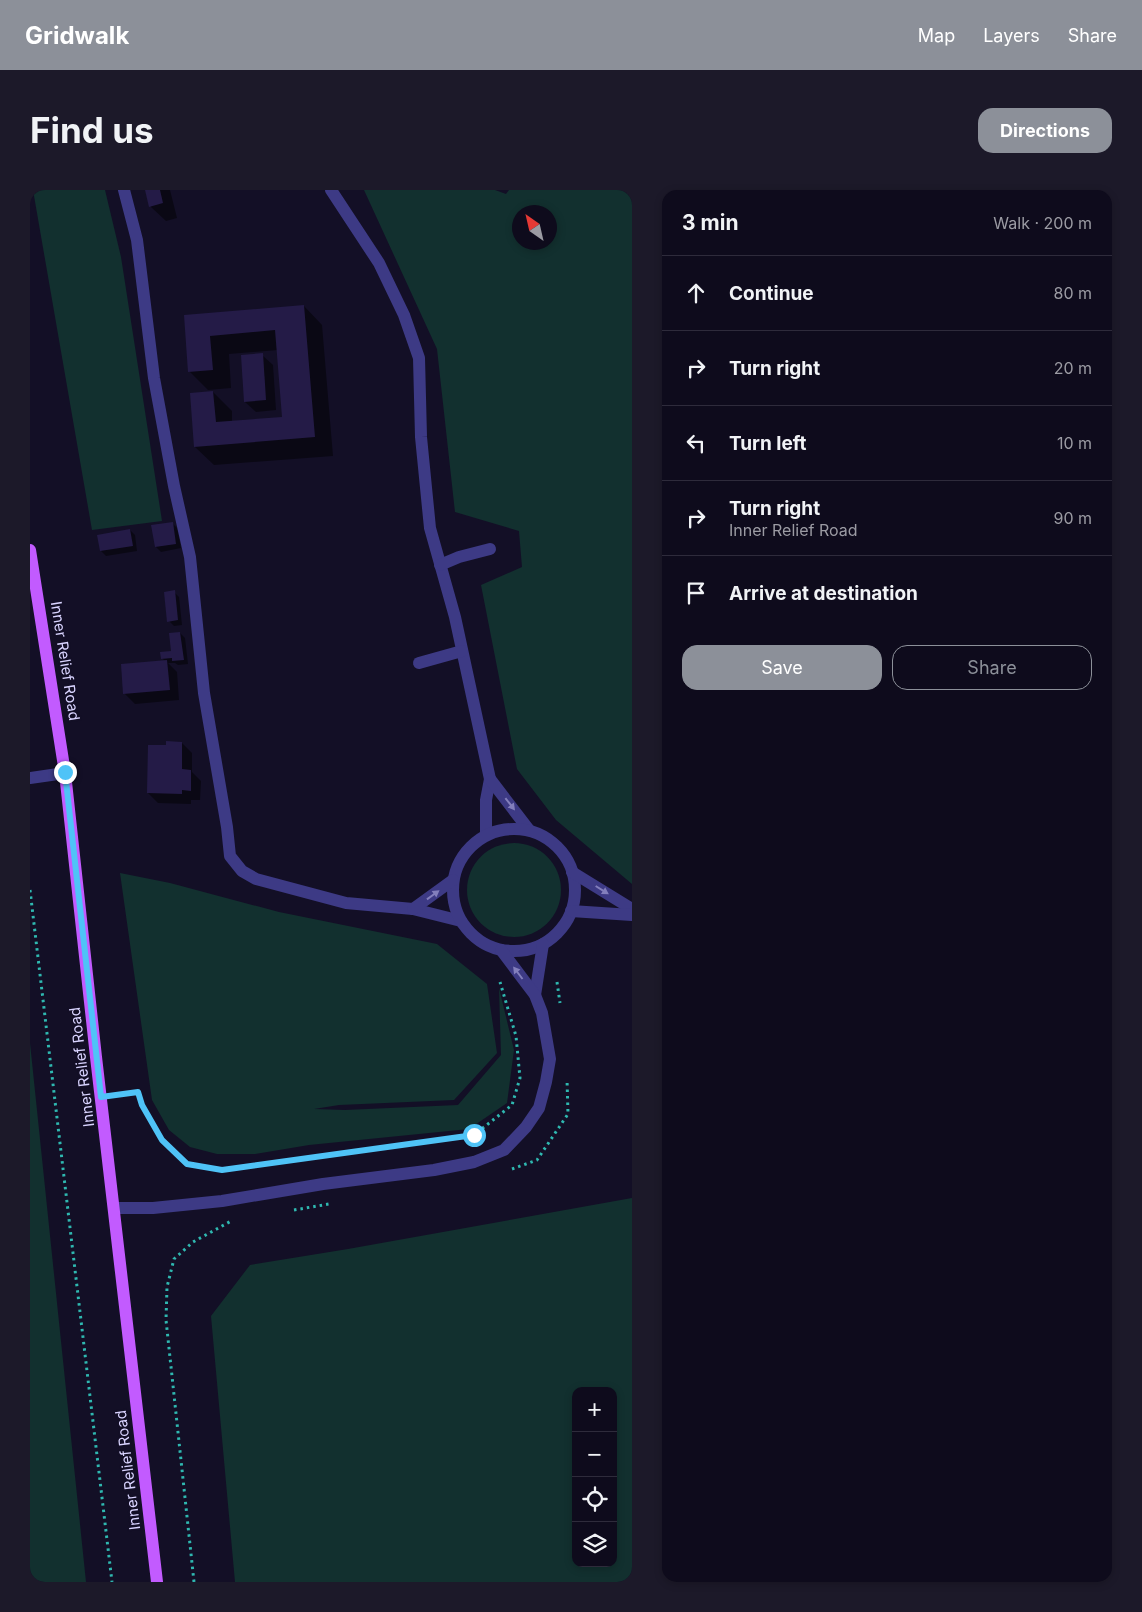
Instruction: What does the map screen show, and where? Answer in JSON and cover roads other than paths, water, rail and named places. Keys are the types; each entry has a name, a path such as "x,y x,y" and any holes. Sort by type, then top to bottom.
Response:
{"main road":[{"name":"Inner Relief Road","path":"30,550 65,772 157,1582"}],"street":[{"path":"124,190 137,240 154,378 174,486 190,557 204,693 227,827 230,856 242,872 256,879 346,903 413,909 460,921"},
{"path":"331,190 379,263 404,315 419,358 421,437 430,528 455,617 490,780 486,800 486,835"},
{"path":"440,565 459,557 490,549"},
{"path":"419,663 462,650"},
{"path":"30,778 65,772"},
{"path":"490,780 529,830"},
{"path":"514,828 529,830 548,839 563,853 572,872 575,891 571,911 557,933 543,944 530,949 501,950 488,946 472,936 460,921 452,894 453,880 459,862 470,847 486,835 499,830 514,828"},
{"path":"572,872 632,909"},
{"path":"413,909 453,880"},
{"path":"571,911 632,915"},
{"path":"536,995 543,944"},
{"path":"115,1208 152,1208 222,1201 323,1184 434,1170 474,1162 504,1150 526,1127 539,1108 550,1059 542,1013 536,995 501,950"}]}
